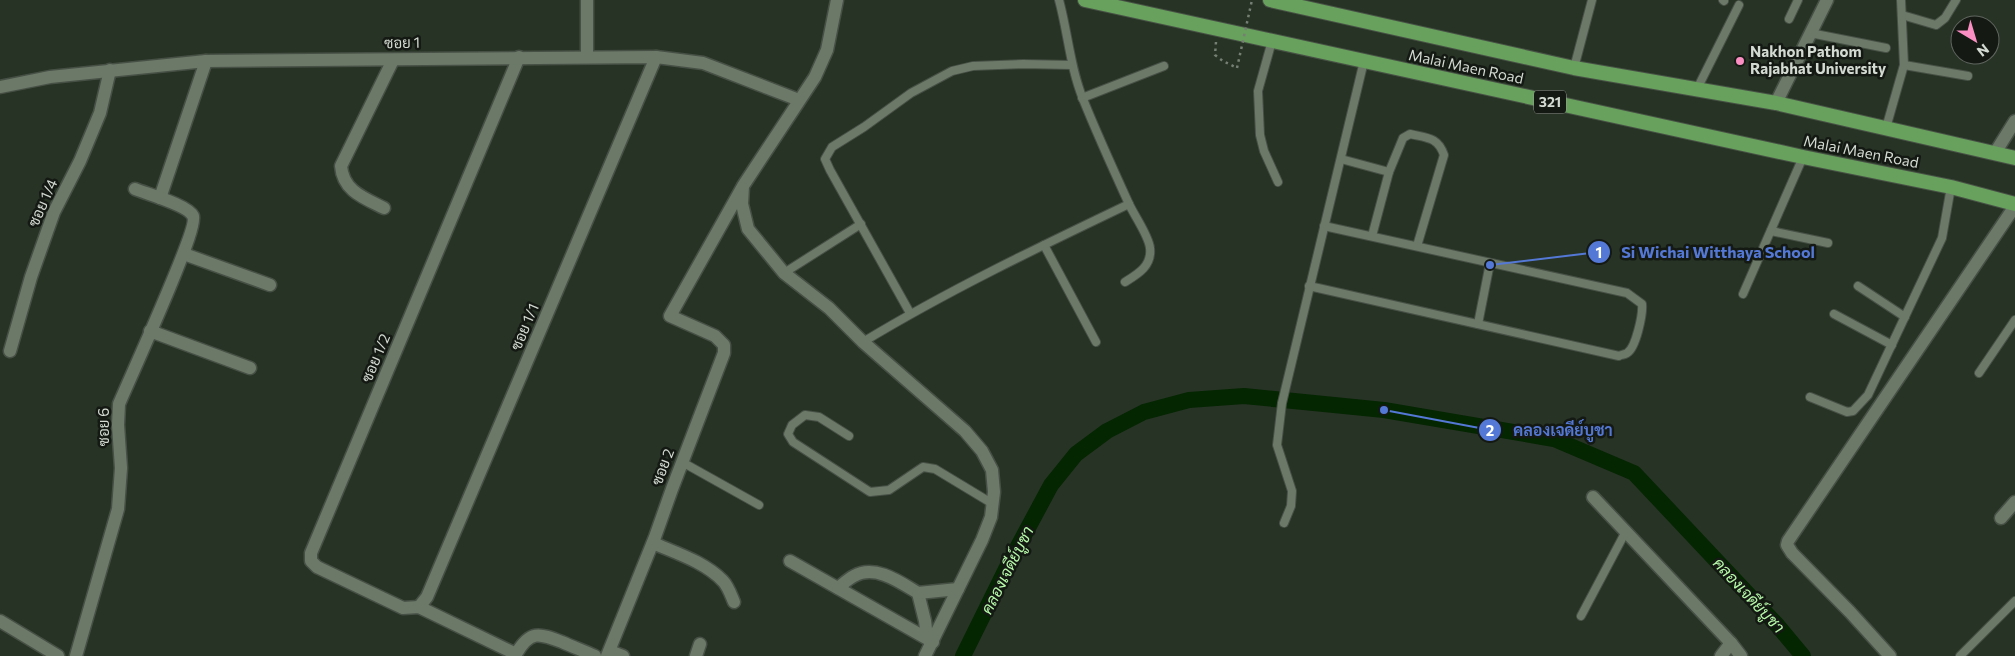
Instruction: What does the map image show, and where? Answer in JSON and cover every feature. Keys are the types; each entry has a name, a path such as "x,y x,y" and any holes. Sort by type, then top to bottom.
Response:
{"highway":[{"name":"Malai Maen Road","path":"1085,0 1803,157 1951,187 2015,205"},
{"name":"Malai Maen Road","path":"1270,0 1574,68 1776,103 2015,158"}],"street":[{"path":"587,0 587,57"},
{"path":"837,0 827,50 815,77 743,186 742,204 748,229 784,273 829,308 863,342 965,431 982,451 992,470 994,492 991,517 958,590 930,639 925,656"},
{"path":"1776,103 1826,0"},
{"name":"ซอย 1/2","path":"515,655 419,607 403,608 317,567 311,561 311,552 520,57"},
{"name":"ซอย 1","path":"0,87 50,77 206,61 656,57 703,63 799,100"},
{"name":"ซอย 1/1","path":"419,607 427,597 439,570 656,57"},
{"path":"384,208 351,190 341,173 341,166 393,60"},
{"path":"160,198 206,61"},
{"name":"ซอย 1/4","path":"10,351 37,258 54,212 80,161 100,113 110,70"},
{"path":"1995,153 2015,121"},
{"name":"ซอย 2","path":"608,653 653,543 724,353 724,346 715,336 670,316 743,186"},
{"name":"ซอย 6","path":"77,655 118,509 121,468 118,425 119,404 184,254 194,222 193,216 187,209 135,189"},
{"path":"1890,656 1792,553 1787,545 1788,541 2015,205"},
{"path":"184,254 270,285"},
{"path":"150,331 250,368"},
{"path":"1593,497 1731,643 1741,656"},
{"path":"2001,518 2015,502"},
{"path":"653,543 693,560 710,571 725,582 734,602"},
{"path":"790,561 930,639"},
{"path":"838,588 855,575 872,572 894,578 918,592 958,590"},
{"path":"918,592 930,639"},
{"path":"0,621 58,656"},
{"path":"515,655 522,642 542,634 595,656"},
{"path":"1721,656 1731,643"},
{"path":"608,653 623,656"}],"lane":[{"path":"1059,0 1067,29 1071,65 1082,98 1129,204 1150,246 1150,258 1146,266 1138,274 1125,282"},
{"path":"1574,68 1592,0"},
{"path":"1789,19 1798,0"},
{"path":"1886,128 1904,65 1901,0"},
{"path":"1902,15 1936,25 1945,18 1956,0"},
{"path":"1697,89 1739,4"},
{"path":"1810,33 1886,48"},
{"path":"1272,41 1258,91 1260,135 1264,151 1278,182"},
{"path":"1284,523 1291,506 1292,492 1277,445 1282,403 1364,61"},
{"path":"910,313 826,159 832,147 864,127 911,93 952,71 973,66 1071,65"},
{"path":"1904,65 1968,76"},
{"path":"1082,98 1164,66"},
{"path":"1372,236 1389,172 1405,136 1410,134 1435,140 1442,148 1444,155 1417,246"},
{"path":"1743,294 1803,157"},
{"path":"1341,160 1389,172"},
{"path":"1810,397 1847,412 1853,411 1868,395 1942,238 1951,187"},
{"path":"863,342 910,313 1129,204"},
{"path":"784,273 861,224"},
{"path":"1309,286 1619,356 1627,354 1632,348 1643,312 1642,304 1627,293 1324,226"},
{"path":"1771,230 1828,244"},
{"path":"1044,245 1096,342"},
{"path":"1478,324 1490,263"},
{"path":"1858,286 1905,317"},
{"path":"1834,314 1892,345"},
{"path":"1979,373 2015,320"},
{"path":"849,436 819,417 805,414 792,424 788,434 793,442 870,492 889,490 924,467 935,469 993,504"},
{"path":"682,462 759,505"},
{"path":"1581,616 1625,533"},
{"path":"1960,656 2015,601"}],"path":[{"path":"1213,28 1218,26 1215,55 1237,68 1252,0"}],"waterway":[{"name":"คลองเจดีย์บูชา","path":"963,656 1007,567 1051,485 1076,454 1107,431 1144,412 1189,400 1244,396 1384,410 1554,439 1634,473 1778,626 1803,656"}],"place":[{"name":"Nakhon Pathom Rajabhat University","path":"1740,61"},
{"name":"Si Wichai Witthaya School","path":"1490,265"},
{"name":"คลองเจดีย์บูชา","path":"1384,410"}]}
